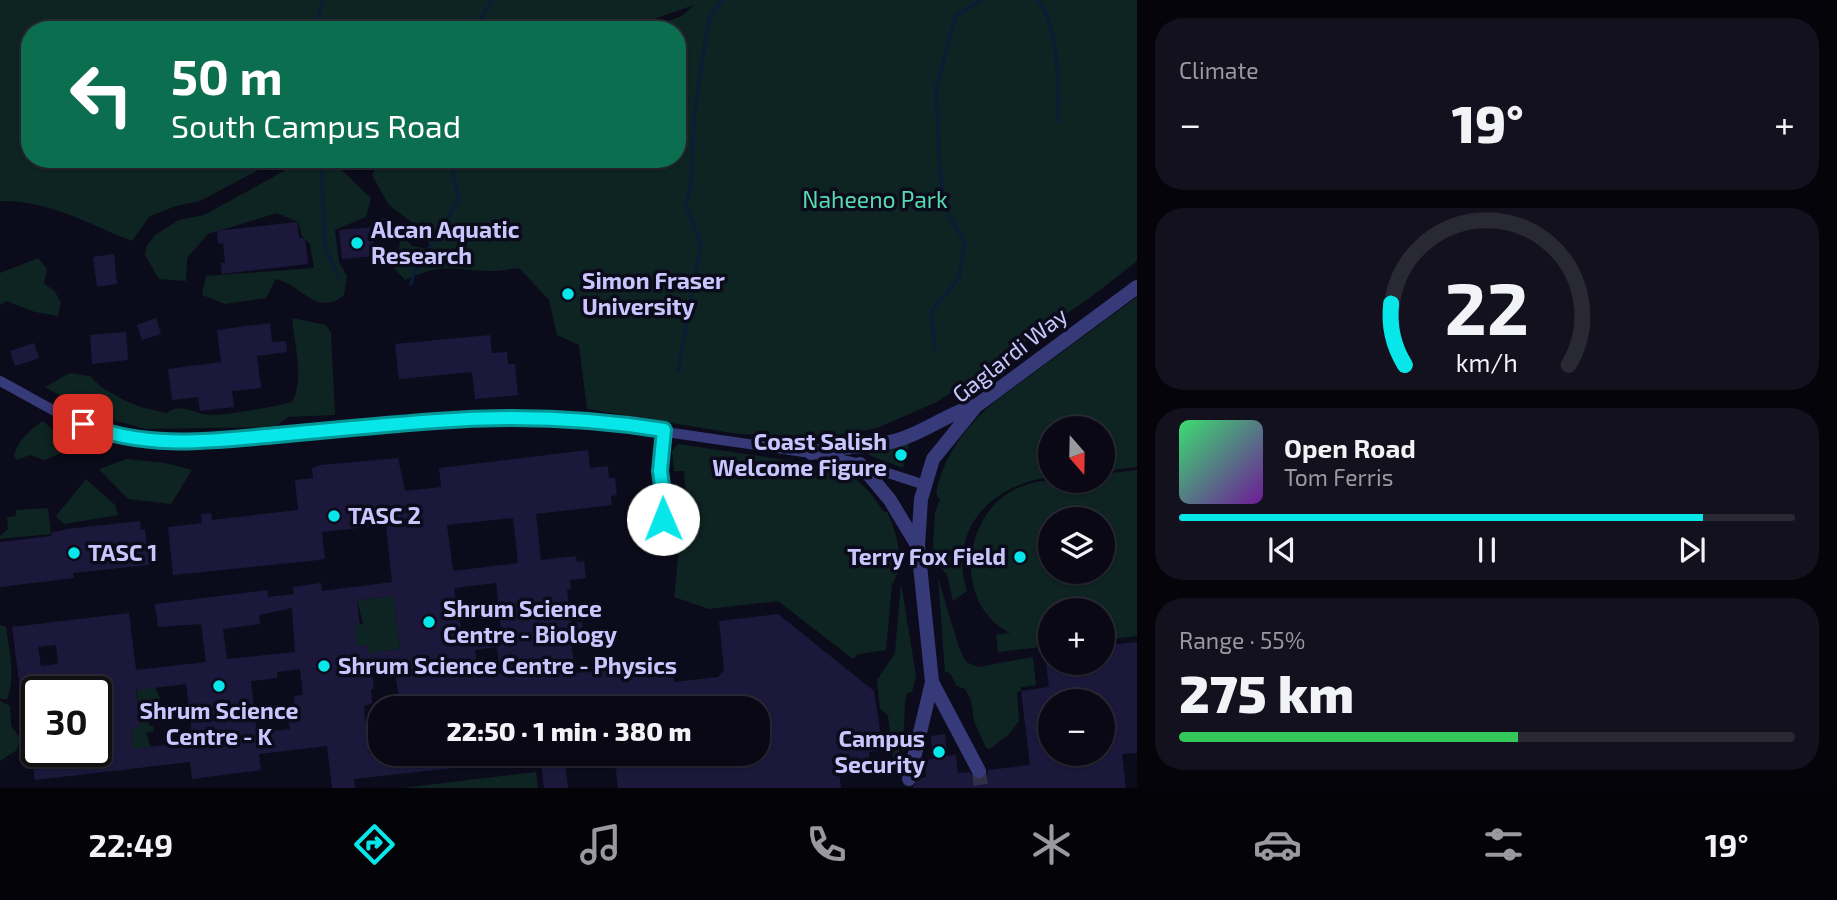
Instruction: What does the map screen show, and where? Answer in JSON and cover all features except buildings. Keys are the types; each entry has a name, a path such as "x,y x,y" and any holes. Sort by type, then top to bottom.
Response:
{"street":[{"name":"Gaglardi Way","path":"909,779 932,682 918,522 925,485 938,451 976,406 1137,287"},
{"path":"0,381 83,424 118,436 149,442 195,442 441,421 542,417 664,430 811,453 860,464 925,485"},
{"path":"811,453 875,446 898,440 921,432 959,410 976,406"},
{"path":"663,519 665,508 660,471 664,430"},
{"path":"860,464 890,500 918,546"},
{"name":"Gaglardi Way","path":"932,682 979,771"}],"green space":[{"name":"Naheeno Park","path":"0,0 1137,0 1137,261 1091,297 937,402 877,428 830,437 738,434 587,409 579,345 557,335 549,300 519,268 491,271 449,268 419,274 405,280 394,268 400,243 382,218 390,218 412,246 432,250 422,230 389,205 372,175 376,168 686,168 686,21 668,21 682,16 694,5 648,21 21,21 21,168 262,168 200,201 176,206 150,216 132,241 52,209 35,204 0,201"},
{"path":"339,168 371,198 366,217 335,230 339,262 347,276 344,295 334,301 317,302 286,282 276,279 266,298 225,304 202,295 206,276 314,268 310,244 302,236 298,222 277,213 208,234 187,258 186,281 159,279 145,255 147,245 155,235 179,220 204,215 286,170"},
{"path":"38,258 47,269 44,283 55,292 61,302 58,316 35,312 6,301 0,305 0,273"},
{"path":"1137,297 1137,467 1115,470 1115,416 1038,416 1038,480 1009,490 979,514 969,530 964,549 963,569 967,591 953,601 947,575 938,563 933,546 935,512 940,500 936,494 939,480 950,454 966,430 997,400"},
{"path":"292,318 326,325 331,333 335,415 288,417 275,427 145,429 92,414 45,387 70,373 90,376 101,387 124,400 167,413 180,408 210,415 292,402 298,383 298,361"},
{"path":"43,421 58,435 61,453 45,460 30,455 17,460 14,456 21,440"},
{"path":"909,443 903,468 866,454"},
{"path":"678,444 832,467 862,485 883,511 887,512 899,548 896,569 899,570 892,585 886,650 858,654 853,659 778,601 709,609 674,597 679,549 676,514 687,513 684,471 674,471 672,451"},
{"path":"127,459 165,463 192,470 171,504 128,499 99,469"},
{"name":"Terry Fox Field","path":"1137,470 1137,636 1115,639 1115,598 1038,598 1038,647 998,652 996,635 1010,633 991,619 979,601 972,581 971,559 976,537 985,517 999,500 1028,484 1038,482 1038,494 1115,494 1115,473"},
{"path":"86,479 115,505 118,515 64,524 56,516"},
{"path":"48,508 51,534 0,539 8,529 7,517 16,516 16,510"},
{"path":"938,578 959,648 966,662 978,667 1033,657 1036,685 1021,687 1021,691 1017,692 1019,721 1008,735 990,749 986,748 974,721 971,700 965,689 957,686 950,673 945,672"},
{"path":"901,583 916,676 912,692 907,693 905,701 902,745 893,760 888,715 880,709 877,680 895,653"},
{"path":"394,596 400,649 368,653 367,645 356,646 354,625 363,624 357,600"},
{"path":"0,625 6,627 11,663 7,699 0,699"},
{"path":"136,683 155,687 161,700 150,702 149,726 153,726 154,731 146,733 151,747 132,749 131,728 140,726"},
{"path":"0,701 10,706 11,726 20,738 17,750 0,761"},
{"path":"536,772 538,788 402,788"}],"waterway":[{"path":"318,21 322,0"},
{"path":"479,21 492,0"},
{"path":"678,371 701,244 686,206 691,185 694,117 709,18 722,0"},
{"path":"935,349 931,312 959,278 965,242 947,212 940,172 936,88 956,16 981,0"},
{"path":"1038,0 1045,12 1054,42 1058,121"},
{"path":"321,168 325,248 339,277"},
{"path":"411,284 414,273 459,199 452,168"}],"tunnel":[{"path":"979,771 981,788"}],"place":[{"name":"Alcan Aquatic Research","path":"357,243"},
{"name":"Simon Fraser University","path":"568,294"},
{"name":"Coast Salish Welcome Figure","path":"901,455"},
{"name":"TASC 2","path":"334,516"},
{"name":"TASC 1","path":"74,553"},
{"name":"Terry Fox Field","path":"1020,557"},
{"name":"Shrum Science Centre - Biology","path":"429,622"},
{"name":"Shrum Science Centre - Physics","path":"324,666"},
{"name":"Shrum Science Centre - K","path":"219,686"},
{"name":"Campus Security","path":"939,752"}],"route":[{"path":"83,424 118,436 149,442 195,442 441,421 542,417 647,427 664,430 660,471 665,508 663,519"}]}
